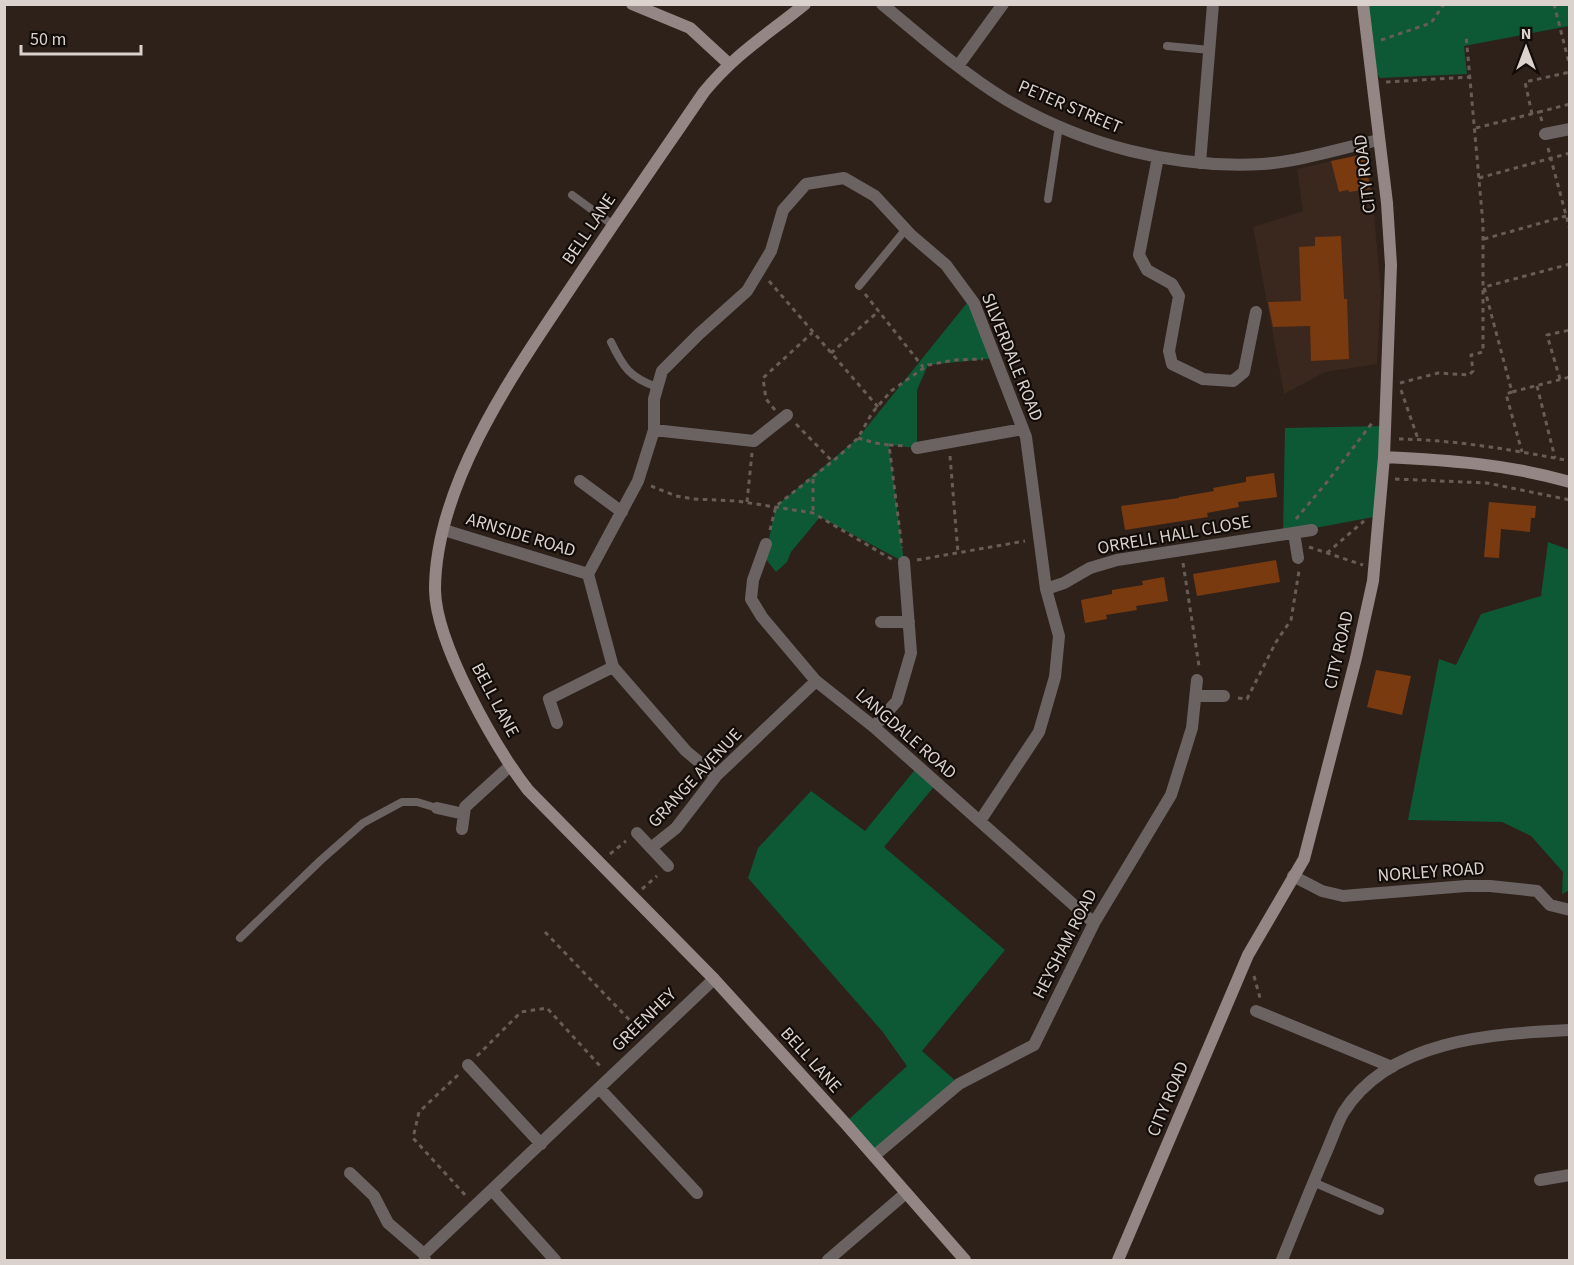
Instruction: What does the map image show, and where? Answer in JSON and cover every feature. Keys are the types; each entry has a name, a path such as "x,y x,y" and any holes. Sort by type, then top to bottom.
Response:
{"street":[{"path":"632,4 690,28 729,63"},
{"name":"BELL LANE","path":"805,4 743,50 704,92 546,325 482,430 456,487 439,549 435,591 440,626 469,691 510,766 546,809 714,979 965,1260"},
{"name":"PETER STREET","path":"882,4 958,66 1006,99 1092,140 1158,157 1200,163 1265,164 1379,140"},
{"path":"958,66 1003,4"},
{"path":"1200,163 1213,4"},
{"name":"CITY ROAD","path":"1118,1260 1248,955 1304,859 1356,658 1374,568 1384,458 1391,265 1387,203 1364,4"},
{"path":"1545,134 1569,129"},
{"path":"1158,157 1138,255 1147,270 1172,284 1179,296 1169,351 1172,364 1203,379 1233,381 1244,372 1256,312"},
{"name":"SILVERDALE ROAD","path":"588,574 638,481 654,430 654,399 662,371 747,291 771,251 783,210 806,184 844,178 875,196 906,229 946,265 974,303 1026,437 1046,589 1059,636 1055,677 1039,732 980,821"},
{"path":"654,430 754,441 785,417"},
{"path":"917,448 1023,429"},
{"path":"1384,458 1488,464 1569,482"},
{"path":"580,481 622,512"},
{"name":"ARNSIDE ROAD","path":"444,530 588,574"},
{"name":"ORRELL HALL CLOSE","path":"1046,589 1064,583 1102,563 1181,550 1291,537 1312,530"},
{"path":"1291,537 1298,558"},
{"name":"LANGDALE ROAD","path":"766,544 753,580 751,599 762,617 816,681 874,727 1094,923"},
{"path":"874,727 897,701 911,653 904,562"},
{"path":"588,574 613,667 686,751 716,776"},
{"path":"881,622 909,622"},
{"path":"557,723 549,699 613,667"},
{"name":"HEYSHAM ROAD","path":"874,1156 959,1084 1034,1045 1094,923 1171,795 1192,728 1197,680"},
{"name":"GRANGE AVENUE","path":"651,848 676,828 716,776 816,681"},
{"path":"1196,696 1224,696"},
{"path":"462,829 465,807 510,766"},
{"path":"437,808 464,814"},
{"path":"637,833 668,866"},
{"name":"NORLEY ROAD","path":"1293,876 1322,891 1343,896 1466,886 1537,891 1551,905 1569,910"},
{"name":"GREENHEY","path":"350,1173 374,1196 388,1223 424,1257 714,979"},
{"path":"1260,1013 1392,1067"},
{"path":"1282,1260 1343,1114 1373,1080 1411,1057 1456,1043 1505,1034 1569,1030"},
{"path":"468,1065 540,1144"},
{"path":"599,1088 697,1193"},
{"path":"1540,1180 1569,1175"},
{"path":"493,1191 555,1260"},
{"path":"828,1260 906,1193"}],"lane":[{"path":"1167,46 1210,50"},
{"path":"1048,199 1059,126"},
{"path":"572,195 613,225"},
{"path":"859,286 906,229"},
{"path":"610,342 620,362 639,381 657,387"},
{"path":"240,938 363,823 402,802 417,802 437,808"},
{"path":"1313,1182 1380,1211"}],"path":[{"path":"1368,44 1431,23 1444,4"},
{"path":"1554,4 1569,66"},
{"path":"1418,439 1397,384 1438,373 1469,375 1473,371 1471,355 1483,352 1484,240 1476,128 1466,35"},
{"path":"1532,114 1525,82 1569,72"},
{"path":"1372,83 1471,77"},
{"path":"1476,128 1569,104"},
{"path":"1539,112 1569,230"},
{"path":"1479,178 1569,153"},
{"path":"1484,240 1566,216"},
{"path":"1484,287 1569,264"},
{"path":"759,271 878,407"},
{"path":"859,286 924,367"},
{"path":"1484,287 1512,392"},
{"path":"831,353 879,311"},
{"path":"1560,379 1547,335 1569,330"},
{"path":"813,332 763,378 766,399 832,461"},
{"path":"766,544 776,506 858,438 891,391 928,365 954,360 996,358"},
{"path":"1522,452 1506,394 1569,377"},
{"path":"1537,386 1555,458"},
{"path":"1374,568 1327,553 1291,537 1327,482 1386,405"},
{"path":"858,438 889,445 904,562"},
{"path":"1383,439 1418,439 1522,452 1569,461"},
{"path":"747,502 754,441"},
{"path":"949,442 958,553"},
{"path":"813,477 813,513"},
{"path":"1381,479 1487,483 1569,500"},
{"path":"638,481 676,496 701,500 747,502 813,513 890,559 904,562 1039,539"},
{"path":"1327,553 1361,522 1379,516"},
{"path":"1181,550 1199,661 1197,680"},
{"path":"1224,696 1247,699 1276,642 1291,620 1300,569 1298,558"},
{"path":"600,862 637,833"},
{"path":"633,897 668,866"},
{"path":"545,932 648,1040"},
{"path":"1248,955 1260,1013"}],"shaded area":[{"path":"1368,153 1381,289 1377,364 1325,372 1284,394 1253,227 1303,211 1297,169"}],"green space":[{"path":"1363,5 1569,5 1569,26 1464,46 1467,74 1380,78 1370,63"},
{"path":"971,298 996,358 928,365 917,390 917,448 889,445 904,562 820,517 791,552 787,562 776,572 765,558 776,506 858,438"},
{"path":"1384,426 1379,516 1283,534 1285,428"},
{"path":"1548,542 1570,550 1570,890 1562,894 1563,872 1531,836 1502,822 1408,820 1439,659 1456,665 1481,614 1541,596"},
{"path":"918,766 937,783 884,847 1005,950 922,1051 959,1084 874,1156 845,1123 907,1066 882,1031 748,878 758,848 811,791 865,831"}],"building":[{"path":"1365,154 1370,189 1339,192 1331,161"},
{"path":"1341,236 1344,299 1347,299 1349,359 1311,361 1310,326 1273,327 1268,302 1301,301 1299,247 1315,246 1315,237"},
{"path":"1274,473 1277,497 1238,502 1239,507 1207,513 1208,517 1125,530 1121,506 1214,491 1213,488 1246,482 1246,477"},
{"path":"1489,502 1536,506 1535,518 1531,518 1530,532 1501,529 1499,558 1484,557"},
{"path":"1276,560 1280,582 1197,596 1193,574"},
{"path":"1164,577 1168,601 1136,606 1137,610 1106,615 1107,619 1085,623 1081,600 1112,594 1112,590 1143,585 1142,581"},
{"path":"1376,670 1411,676 1402,715 1367,707"}]}
